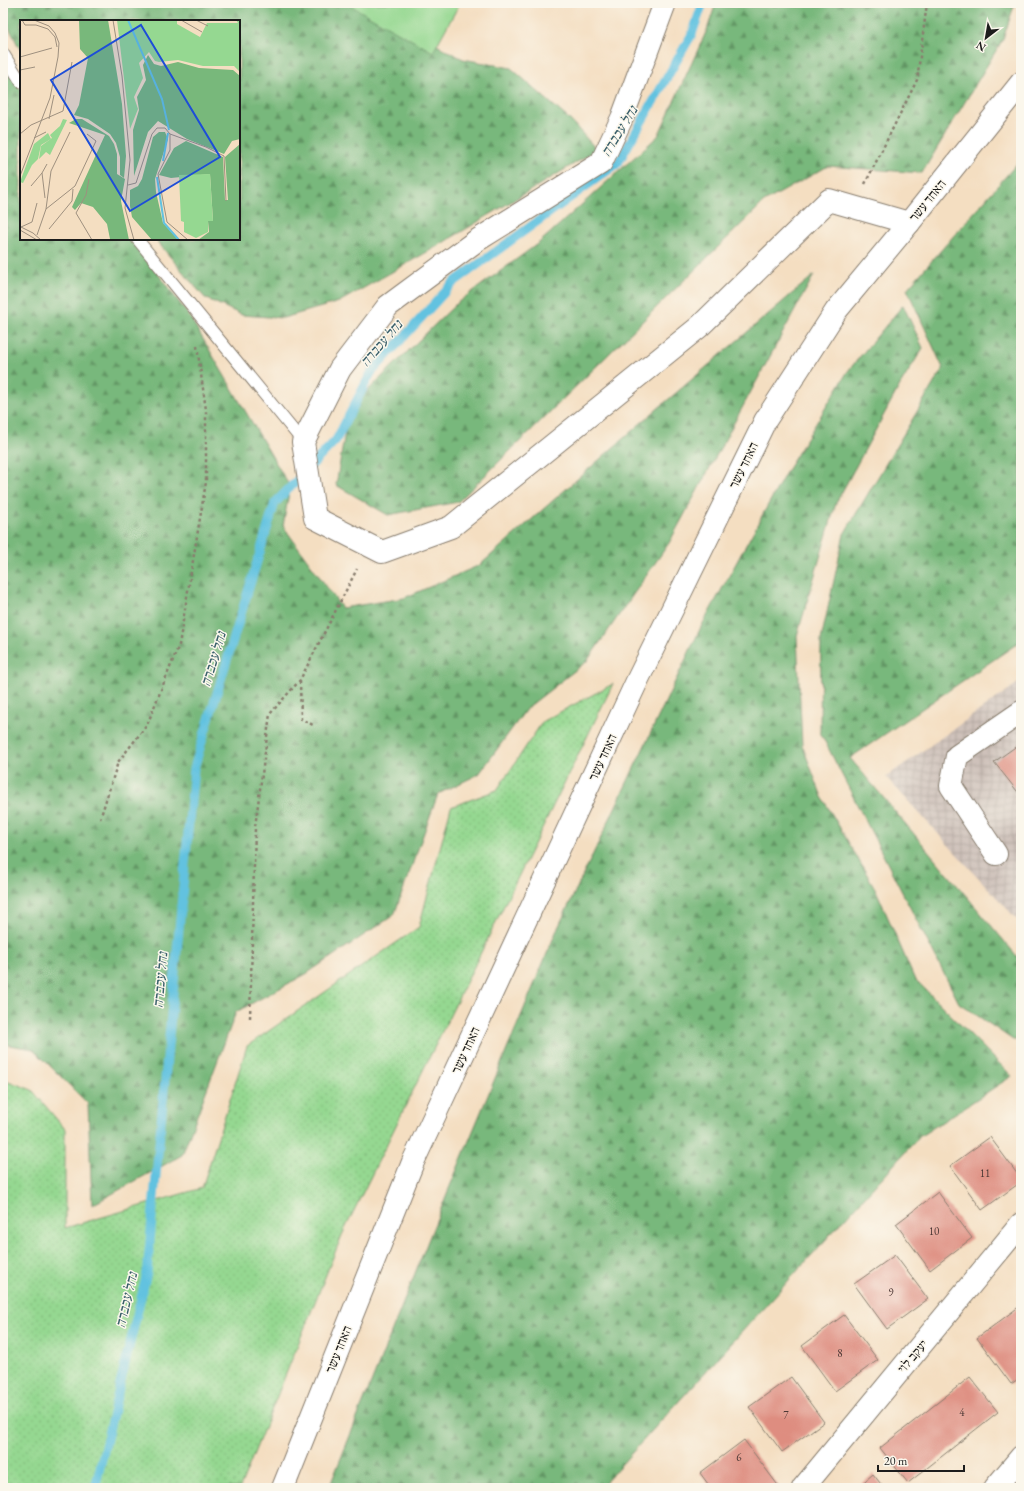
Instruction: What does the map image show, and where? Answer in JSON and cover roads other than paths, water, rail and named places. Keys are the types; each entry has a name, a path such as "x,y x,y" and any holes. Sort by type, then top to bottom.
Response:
{"street":[{"path":"665,3 622,118 601,163 476,241 388,306 340,369 304,444 315,518 382,552 451,527 699,327 828,200 909,223"},
{"name":"האחד עשר","path":"283,1488 413,1162 638,679 765,421 836,311 909,223 1021,82"},
{"path":"996,854 951,786 957,756 1021,712"},
{"name":"יעקב לוי","path":"803,1488 1021,1224"},
{"path":"995,1488 1021,1457"}],"lane":[{"path":"3,53 20,80"},
{"path":"138,240 304,444"}],"waterway":[{"name":"נחל עכברה","path":"95,1488 147,1273 194,768 275,503 336,440 371,373 454,282 618,163 692,34 703,3"}]}
